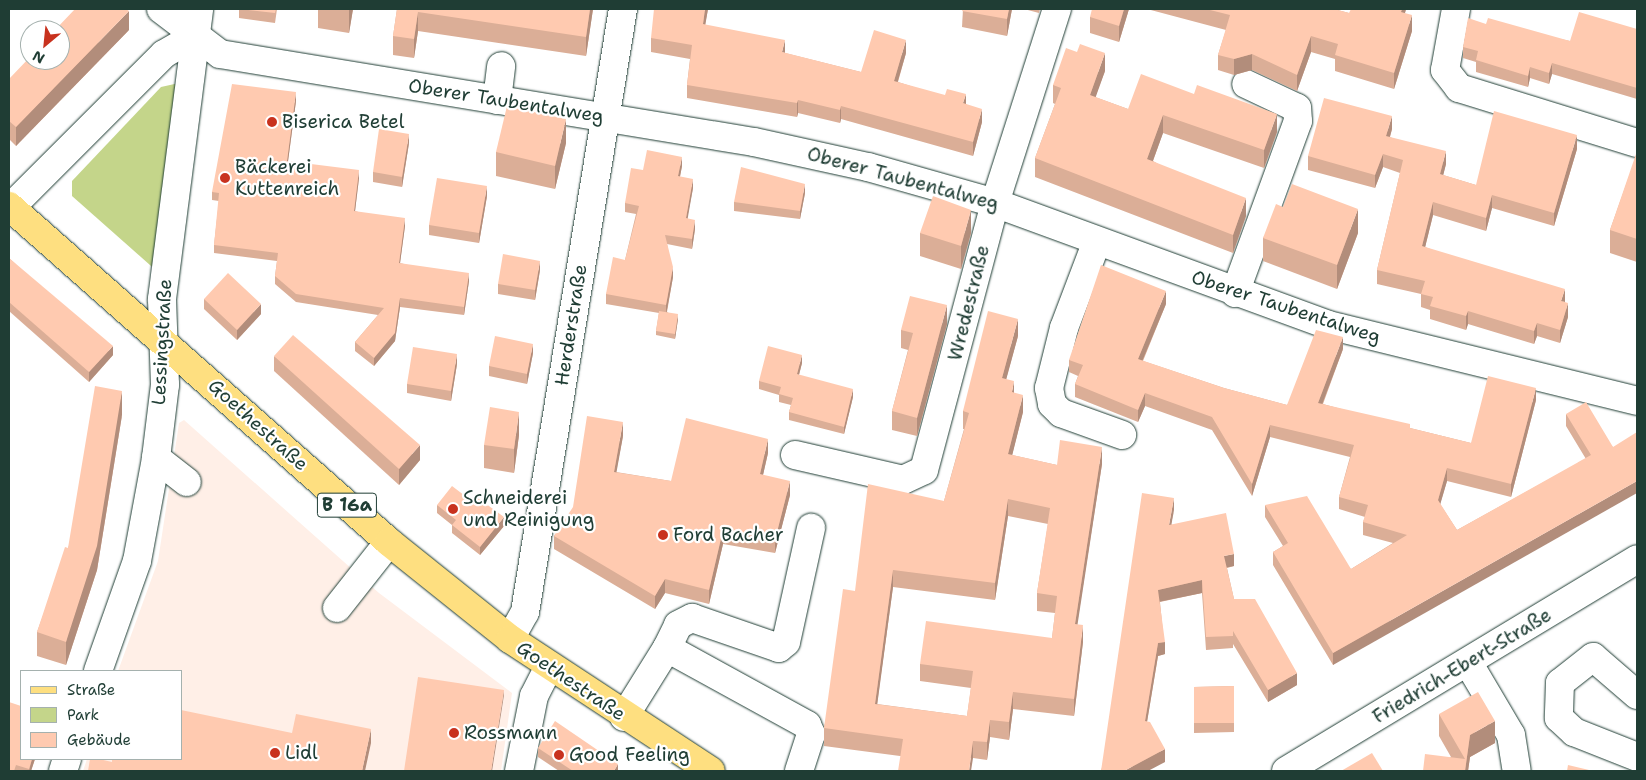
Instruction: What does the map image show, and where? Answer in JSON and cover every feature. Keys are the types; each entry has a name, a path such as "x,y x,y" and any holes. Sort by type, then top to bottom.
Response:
{"main road":[{"name":"Goethestraße","path":"9,207 389,542 510,639 624,717 712,771"}],"street":[{"name":"Oberer Taubentalweg","path":"161,9 220,54 754,142 994,202 1235,293 1337,327 1637,401"},
{"name":"Lessingstraße","path":"98,670 136,561 156,458 164,342 162,299 199,9"},
{"name":"Herderstraße","path":"510,639 524,612 609,118 624,9"},
{"name":"Wredestraße","path":"795,454 903,480 924,470 994,202 1057,9"},
{"path":"1456,9 1445,70 1459,88 1637,143"},
{"path":"9,207 164,54 195,36"},
{"path":"497,100 501,66"},
{"path":"1235,293 1298,122 1297,108 1246,84"},
{"path":"1097,241 1064,328 1049,388 1052,404 1061,413 1122,434"},
{"path":"156,458 187,482"},
{"path":"624,717 667,648 678,625 692,618 779,648 786,642 811,528"},
{"path":"337,608 389,542"},
{"name":"Friedrich-Ebert-Straße","path":"1286,771 1469,664 1637,560"},
{"path":"667,648 807,725 811,734 799,771"},
{"path":"1637,695 1593,657 1560,682 1559,718 1574,732 1637,757"},
{"path":"1469,664 1511,735 1517,771"},
{"path":"519,771 534,696 549,666"}],"shaded area":[{"path":"184,420 379,593 512,693 501,771 83,771 87,760 182,760 182,670 118,670 158,561 179,423"}],"green space":[{"path":"179,83 159,273 72,196 72,181 161,87"}],"building":[{"path":"75,9 126,9 129,11 16,127 9,121 9,79 20,67 20,70 70,70 70,20 65,20"},
{"path":"239,9 276,9 275,13"},
{"path":"397,9 590,9 586,37 418,12 414,39 393,36"},
{"path":"654,9 705,9 703,24 785,40 782,52 861,72 874,30 906,40 894,81 945,95 947,89 966,94 963,103 982,109 973,142 841,106 840,110 798,100 797,103 687,85 692,45 651,38"},
{"path":"963,9 1009,9 1007,19 962,11"},
{"path":"1092,9 1124,9 1119,26 1090,17"},
{"path":"1206,9 1334,9 1349,13 1351,9 1402,9 1401,12 1412,15 1394,73 1335,55 1338,44 1311,36 1297,75 1252,54 1234,59 1218,55 1230,15"},
{"path":"1579,12 1637,29 1637,88 1552,63 1549,73 1530,67 1528,76 1476,60 1478,51 1463,47 1468,18 1486,24 1488,18 1570,41"},
{"path":"1080,44 1105,53 1090,95 1128,109 1141,74 1194,94 1197,85 1277,114 1264,150 1163,115 1147,159 1246,198 1233,235 1035,158 1061,88 1053,85 1066,48 1077,52"},
{"path":"232,84 296,92 287,161 359,170 354,211 405,218 399,263 469,273 464,307 400,298 395,333 374,358 355,342 384,308 296,294 275,276 278,253 214,245 219,193 212,192"},
{"path":"1324,98 1392,116 1386,136 1446,151 1440,174 1476,185 1494,111 1577,135 1554,213 1492,195 1486,218 1433,202 1422,246 1565,289 1561,301 1568,303 1560,330 1537,323 1534,331 1468,311 1466,316 1430,306 1433,297 1421,294 1425,281 1377,270 1403,160 1383,154 1375,175 1308,156"},
{"path":"507,106 566,119 555,166 496,152"},
{"path":"379,129 409,134 402,177 373,172"},
{"path":"647,150 682,157 678,176 693,179 686,218 695,220 692,239 665,235 673,267 666,305 606,294 613,257 625,260 639,206 625,203 631,168 643,170"},
{"path":"1637,154 1637,239 1610,230"},
{"path":"741,167 805,184 800,211 734,202"},
{"path":"437,178 487,186 479,233 429,225"},
{"path":"1292,184 1358,209 1337,265 1263,238 1276,204 1283,207"},
{"path":"933,196 971,210 961,246 920,233"},
{"path":"503,254 540,261 535,290 498,284"},
{"path":"9,258 113,346 89,372 9,302"},
{"path":"1101,265 1166,291 1138,359 1224,388 1287,405 1316,330 1343,337 1318,403 1410,424 1410,428 1471,443 1488,376 1536,388 1511,484 1447,468 1438,500 1457,530 1591,455 1566,414 1586,402 1613,447 1637,432 1637,481 1333,653 1273,552 1288,543 1265,505 1307,496 1351,569 1407,535 1363,522 1368,505 1339,497 1354,445 1270,425 1252,484 1212,417 1145,393 1138,410 1075,384 1083,365 1069,360"},
{"path":"228,273 261,304 237,330 204,299"},
{"path":"910,296 947,305 917,418 892,411 913,333 901,330"},
{"path":"659,311 678,314 675,334 656,331"},
{"path":"988,311 1018,319 1002,378 1014,381 1012,392 1023,395 1008,454 1057,465 1060,440 1102,447 1075,624 1083,625 1074,699 1013,692 1009,722 990,720 987,742 973,741 969,771 898,771 903,739 824,728 843,589 855,591 868,484 944,501 969,413 963,411","holes":["1008,499 1050,508 1037,593 1057,596 1052,638 926,621 920,664 973,671 967,716 875,704 893,570 995,583"]},
{"path":"293,335 420,445 399,469 274,356"},
{"path":"495,336 533,344 527,374 489,366"},
{"path":"768,346 802,355 797,374 853,389 844,427 789,412 793,398 779,394 781,387 759,381"},
{"path":"413,347 457,354 451,391 407,384"},
{"path":"95,386 122,391 97,546 66,642 37,632 65,547 68,548"},
{"path":"490,407 519,412 514,449 484,445"},
{"path":"587,416 623,422 614,472 671,481 686,418 768,439 760,474 790,481 775,540 723,530 709,590 665,579 655,596 554,536 573,507"},
{"path":"452,486 477,505 478,498 504,517 480,547 452,525 456,520 437,505"},
{"path":"1142,493 1174,498 1169,525 1226,513 1234,554 1224,556 1234,599 1255,599 1297,673 1268,690 1233,631 1233,636 1206,637 1202,580 1158,590 1165,642 1158,643 1145,721 1150,722 1165,749 1124,771 1101,771"},
{"name":"Rossmann","path":"418,677 504,690 491,771 404,771"},
{"path":"1234,686 1234,723 1194,723 1194,687"},
{"path":"1478,692 1495,721 1470,735 1465,771 1423,771 1425,754 1465,759 1439,714"},
{"path":"9,702 20,706 20,760 32,760 29,769 16,765 14,771 9,771"},
{"name":"Lidl","path":"182,710 292,733 296,714 371,729 362,771 88,771 90,760 112,762 112,760 182,760"},
{"path":"555,721 618,764 614,771 573,771 538,748"},
{"path":"1372,753 1383,771 1341,771"},
{"path":"1568,765 1589,770 1589,771 1567,771"}],"place":[{"name":"Biserica Betel","path":"272,122"},
{"name":"Bäckerei Kuttenreich","path":"225,178"},
{"name":"Schneiderei und Reinigung","path":"453,509"},
{"name":"Ford Bacher","path":"663,535"},
{"name":"Rossmann","path":"454,733"},
{"name":"Lidl","path":"275,753"},
{"name":"Good Feeling","path":"559,755"}]}
